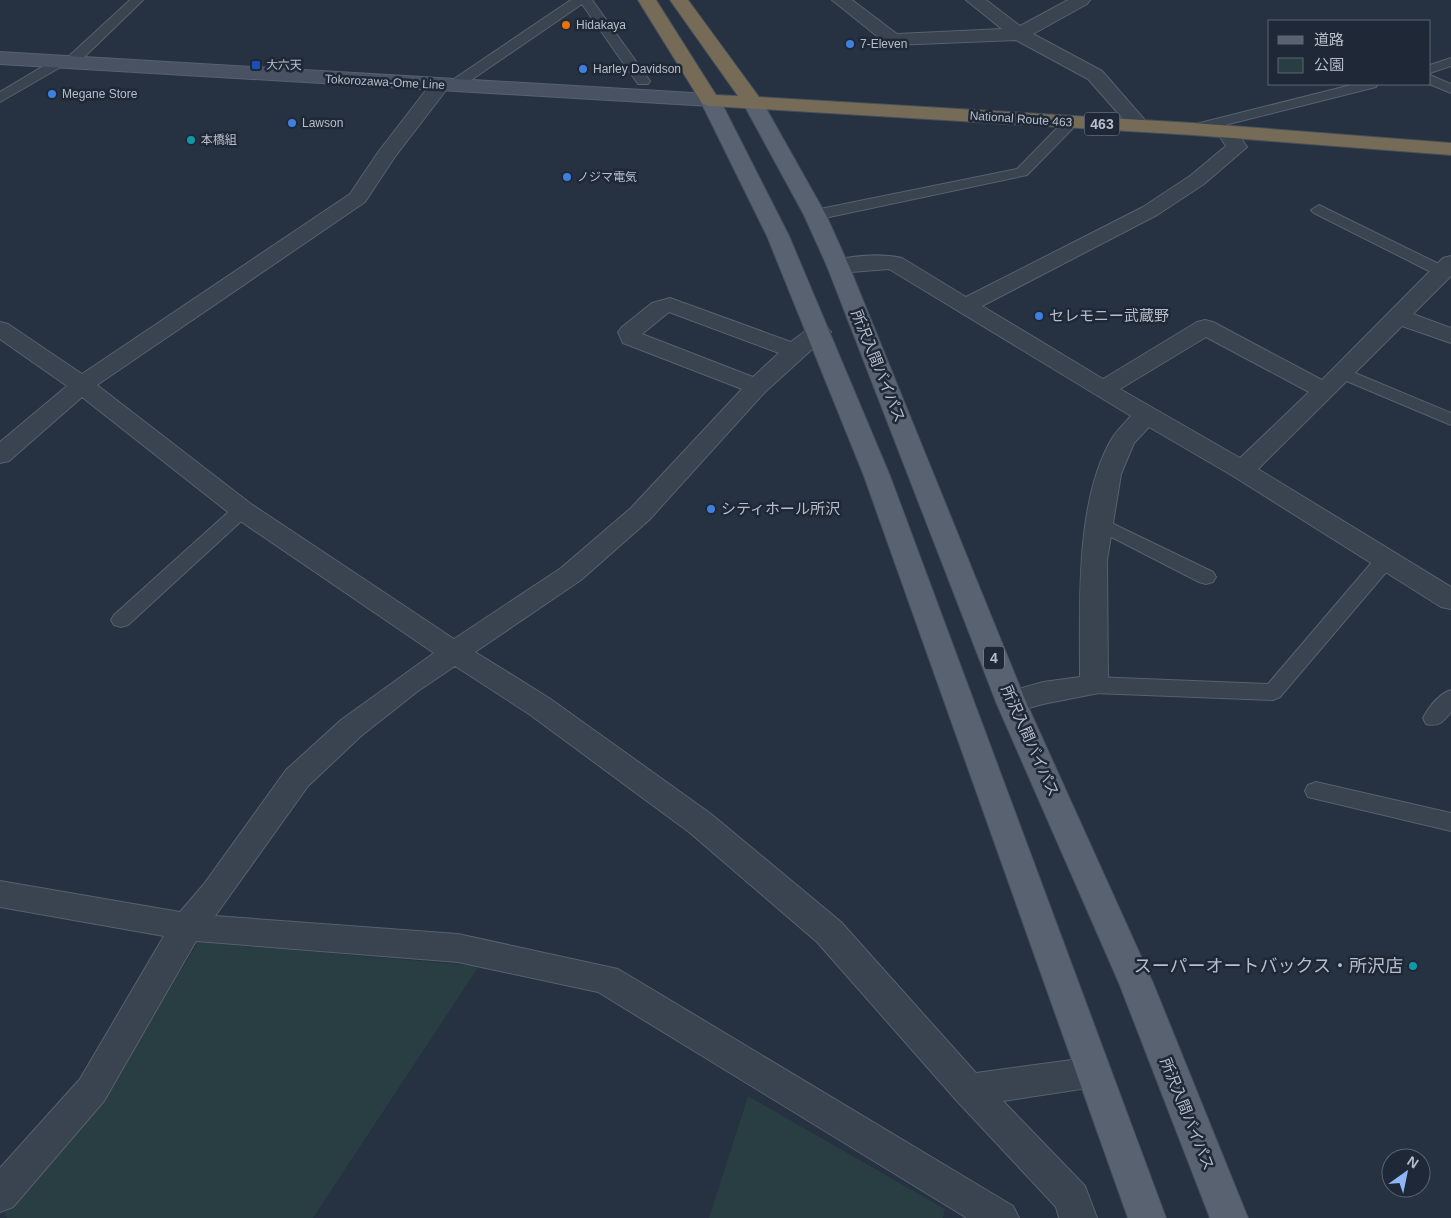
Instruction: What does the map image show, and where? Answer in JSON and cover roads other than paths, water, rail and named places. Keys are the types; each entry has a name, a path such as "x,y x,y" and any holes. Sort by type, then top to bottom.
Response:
{"highway":[{"path":"647,0 710,100"},
{"path":"679,0 753,103"},
{"name":"National Route 463","path":"710,100 1193,129 1451,149"}],"main road":[{"name":"Tokorozawa-Ome Line","path":"0,58 447,86 710,100"},
{"path":"710,100 778,236 877,476 1148,1218"},
{"name":"所沢入間バイパス","path":"753,103 815,215 838,266 1011,702 1136,984 1228,1218"}],"street":[{"path":"841,0 893,40 1019,34 1081,0"},
{"path":"975,0 1019,34 1095,75 1140,126"},
{"path":"0,455 82,385 358,198 386,155 447,86"},
{"path":"965,306 1150,211 1197,180 1237,147 1227,132"},
{"path":"838,266 878,262 894,263 1146,415 1242,470 1451,600"},
{"path":"1242,470 1344,373 1448,268"},
{"path":"757,387 631,338 630,332 660,308 670,305 794,351"},
{"path":"1399,317 1451,336"},
{"path":"1104,389 1205,327 1324,391"},
{"path":"0,329 82,385 242,510 453,652 539,706 700,822 829,932 968,1090 1072,1198 1078,1218"},
{"path":"0,1195 92,1090 187,928 215,893 297,778 351,728 453,652 571,574 640,514 757,387 794,351 819,332"},
{"path":"1011,702 1043,693 1094,685 1094,560 1108,474 1123,440 1146,415"},
{"path":"0,894 187,928 458,948 606,979 1000,1218"},
{"path":"968,1090 1094,1072"}],"lane":[{"path":"0,98 66,62 137,0"},
{"path":"447,86 580,0"},
{"path":"586,0 643,82"},
{"path":"1431,69 1451,62"},
{"path":"1431,79 1451,89"},
{"path":"1193,129 1367,85"},
{"path":"815,215 1022,172 1070,123"},
{"path":"1319,210 1448,268"},
{"path":"1344,373 1451,420"},
{"path":"121,620 242,510"},
{"path":"1100,524 1206,577"},
{"path":"1094,685 1273,692 1386,559"},
{"path":"1434,718 1451,698"},
{"path":"1316,791 1451,822"}],"place":[{"name":"Hidakaya","path":"566,25"},
{"name":"7-Eleven","path":"850,44"},
{"name":"大六天","path":"256,65"},
{"name":"Harley Davidson","path":"583,69"},
{"name":"Megane Store","path":"52,94"},
{"name":"Lawson","path":"292,123"},
{"name":"本橋組","path":"191,140"},
{"name":"ノジマ電気","path":"567,177"},
{"name":"セレモニー武蔵野","path":"1039,316"},
{"name":"シティホール所沢","path":"711,509"},
{"name":"スーパーオートバックス・所沢店","path":"1413,966"}]}
